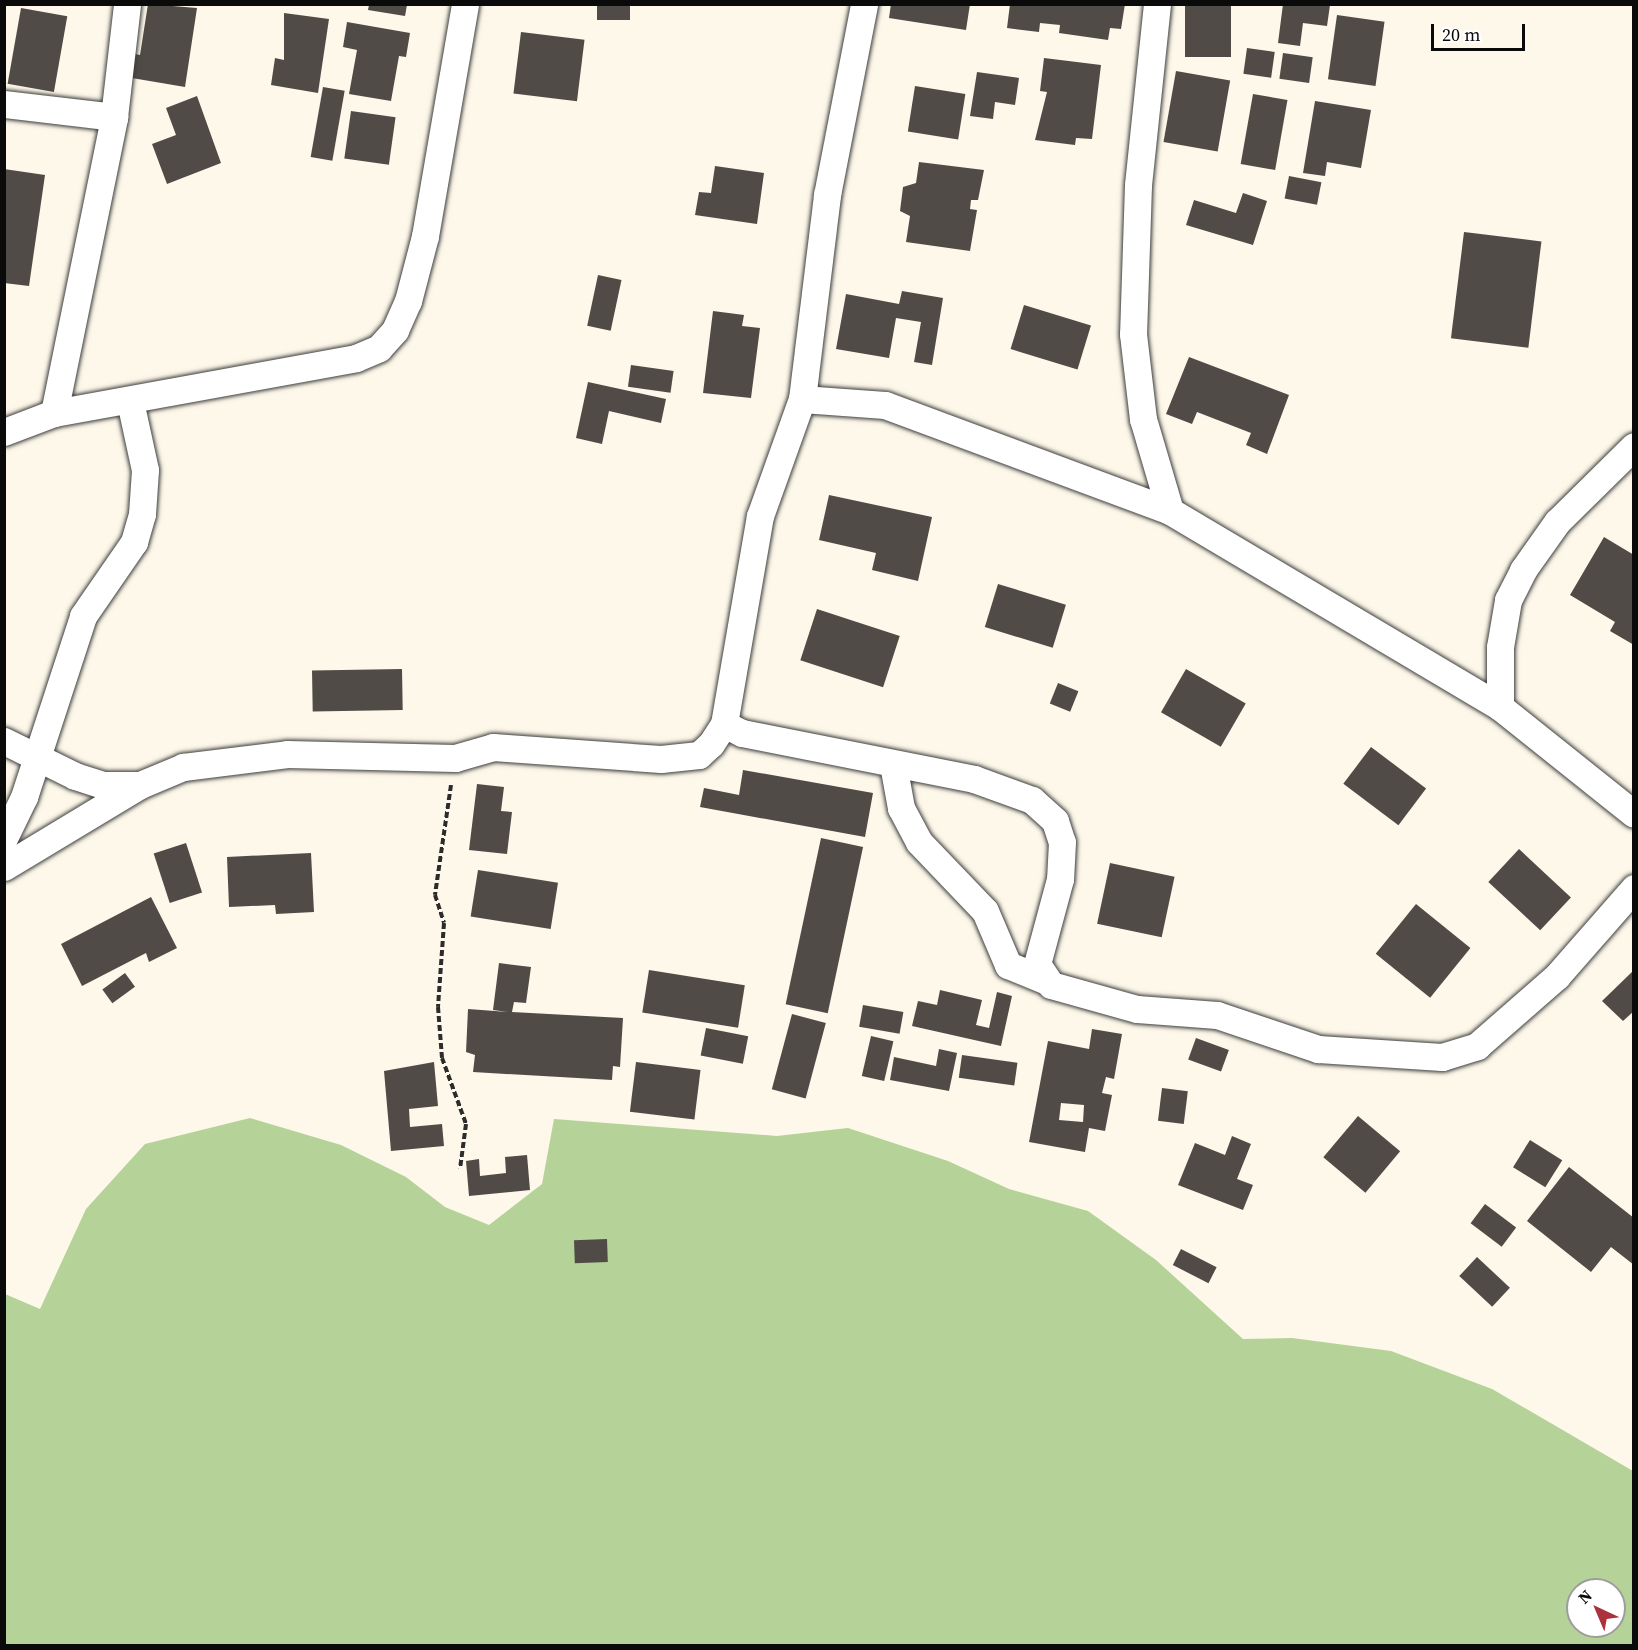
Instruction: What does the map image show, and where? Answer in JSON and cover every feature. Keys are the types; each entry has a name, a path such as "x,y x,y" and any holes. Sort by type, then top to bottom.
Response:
{"street":[{"path":"54,413 114,117 127,4"},
{"path":"4,432 54,413 130,401 356,358 379,348 395,330 426,236 465,4"},
{"path":"4,867 140,785 183,766 233,758 455,758 493,747 661,759 699,755 724,724 757,527 802,399 827,195 864,4"},
{"path":"1157,4 1138,185 1133,334 1143,419 1170,511"},
{"path":"4,104 114,117"},
{"path":"802,399 885,405 1170,511 1500,707 1634,814"},
{"path":"4,838 37,758 83,616 125,558 142,514 145,470 130,401"},
{"path":"1500,707 1500,647 1508,600 1523,570 1557,522 1634,446"},
{"path":"724,724 742,733 1012,790 1055,821 1062,842 1060,879 1038,964 1047,981"},
{"path":"4,741 37,758 103,785 140,785"},
{"path":"893,764 901,808 919,842 985,911 1008,965 1069,992 1137,1009 1217,1015 1318,1049 1442,1057 1492,1036 1557,976 1634,888"}],"path":[{"path":"455,758 435,895 444,923 438,1007 442,1058 466,1124 460,1169"}],"green space":[{"path":"250,1118 341,1145 406,1177 445,1207 489,1225 542,1184 554,1119 777,1136 848,1128 948,1161 1009,1189 1088,1211 1156,1260 1243,1339 1292,1338 1391,1351 1492,1389 1633,1471 1633,1645 5,1646 5,1294 40,1309 86,1209 145,1144"}],"building":[{"path":"148,4 197,8 185,87 126,77 130,53 140,55"},
{"path":"597,4 630,4 630,20 597,20"},
{"path":"891,4 970,4 966,30 889,18"},
{"path":"1010,4 1125,4 1121,29 1110,28 1108,40 1059,33 1060,25 1040,23 1039,32 1007,28"},
{"path":"1185,4 1231,4 1231,57 1185,57"},
{"path":"1283,4 1330,5 1327,26 1303,23 1300,46 1278,43"},
{"path":"369,5 407,5 405,16 368,10"},
{"path":"21,8 67,16 54,92 8,84"},
{"path":"284,13 329,19 318,93 271,85 275,58 284,60"},
{"path":"1337,15 1385,22 1375,86 1328,79"},
{"path":"347,22 410,33 406,57 399,56 391,101 349,94 357,50 343,47"},
{"path":"521,32 585,40 577,101 513,94"},
{"path":"1247,48 1275,52 1271,78 1243,74"},
{"path":"1283,53 1313,57 1309,83 1279,79"},
{"path":"1044,58 1101,65 1092,139 1076,138 1075,145 1035,140 1047,92 1040,91"},
{"path":"1176,71 1230,81 1218,151 1163,142"},
{"path":"977,72 1019,78 1015,105 995,102 993,119 970,116"},
{"path":"915,86 965,94 958,139 908,131"},
{"path":"323,87 345,91 332,161 311,157"},
{"path":"1253,94 1287,100 1275,170 1241,164"},
{"path":"197,96 221,163 167,184 152,144 176,135 166,108"},
{"path":"1315,101 1371,110 1361,168 1327,162 1325,176 1303,173"},
{"path":"351,111 396,117 389,165 344,159"},
{"path":"919,162 984,170 978,200 971,200 970,209 977,210 970,251 906,242 910,216 900,211 903,187 916,183"},
{"path":"715,166 764,173 757,224 695,215 699,192 711,193"},
{"path":"4,169 45,175 29,286 4,283"},
{"path":"1289,176 1321,182 1317,205 1285,199"},
{"path":"1243,193 1267,201 1253,245 1186,225 1194,200 1236,213"},
{"path":"1464,232 1541,242 1528,348 1451,338"},
{"path":"598,275 621,280 611,331 587,326"},
{"path":"902,291 943,298 932,365 914,362 921,322 896,318 889,358 836,349 846,294 899,304"},
{"path":"1024,305 1091,325 1077,369 1011,349"},
{"path":"713,311 744,315 742,326 760,328 751,398 703,393"},
{"path":"1189,357 1289,395 1267,454 1246,445 1251,433 1197,412 1192,424 1166,414"},
{"path":"631,365 674,371 671,393 628,387"},
{"path":"588,382 666,399 661,423 609,411 602,444 576,438"},
{"path":"829,495 932,517 918,581 872,570 876,553 819,540"},
{"path":"1604,537 1634,555 1634,645 1610,631 1615,622 1570,595"},
{"path":"998,584 1066,605 1053,648 985,627"},
{"path":"817,609 900,636 883,687 800,660"},
{"path":"402,669 403,710 313,712 312,671"},
{"path":"1186,669 1246,704 1221,747 1161,712"},
{"path":"1058,683 1078,691 1070,712 1050,703"},
{"path":"1371,747 1426,789 1398,825 1343,784"},
{"path":"743,770 873,793 865,837 700,807 704,788 739,795"},
{"path":"477,784 504,787 501,811 512,812 507,854 469,850"},
{"path":"821,838 863,847 828,1013 786,1004"},
{"path":"186,843 202,892 170,903 154,854"},
{"path":"1519,849 1571,897 1540,930 1488,882"},
{"path":"311,853 314,912 276,914 275,905 229,907 227,857"},
{"path":"1110,863 1175,877 1162,937 1097,924"},
{"path":"478,870 558,883 551,929 471,916"},
{"path":"151,897 177,948 149,962 146,953 82,986 61,944"},
{"path":"1416,904 1470,948 1430,998 1376,954"},
{"path":"499,963 531,967 526,1003 514,1002 512,1012 623,1018 620,1067 613,1066 612,1080 473,1072 475,1055 466,1052 468,1009 508,1012 493,1010"},
{"path":"649,970 745,985 738,1028 642,1012"},
{"path":"1634,970 1634,1011 1623,1021 1602,1001"},
{"path":"125,973 135,987 112,1003 102,989"},
{"path":"940,990 982,1000 976,1025 989,1028 997,992 1012,996 1001,1046 912,1026 918,1001 937,1005"},
{"path":"863,1005 903,1012 900,1034 859,1027"},
{"path":"792,1014 826,1023 806,1098 772,1089"},
{"path":"706,1028 748,1036 743,1064 701,1055"},
{"path":"1092,1029 1122,1034 1114,1079 1106,1077 1102,1093 1112,1095 1105,1131 1089,1128 1085,1152 1029,1142 1048,1041 1089,1049","holes":["1061,1103 1084,1105 1083,1122 1059,1120"]},
{"path":"871,1036 893,1041 884,1081 862,1076"},
{"path":"1196,1038 1229,1050 1221,1072 1188,1060"},
{"path":"939,1049 957,1053 949,1091 890,1080 894,1057 936,1066"},
{"path":"962,1055 1017,1063 1014,1086 959,1078"},
{"path":"434,1062 438,1106 409,1109 410,1127 442,1124 444,1146 391,1151 384,1071"},
{"path":"636,1062 701,1070 694,1120 630,1112"},
{"path":"1162,1088 1188,1091 1184,1124 1158,1121"},
{"path":"1358,1116 1400,1151 1365,1193 1323,1157"},
{"path":"1232,1136 1251,1144 1237,1179 1253,1185 1243,1210 1178,1185 1195,1143 1225,1155"},
{"path":"1530,1140 1562,1160 1545,1187 1513,1167"},
{"path":"527,1155 530,1190 469,1196 466,1161 479,1159 480,1176 506,1173 505,1157"},
{"path":"1569,1167 1634,1218 1634,1265 1611,1247 1591,1272 1527,1221"},
{"path":"1485,1204 1516,1227 1502,1247 1471,1223"},
{"path":"607,1239 608,1262 575,1263 574,1240"},
{"path":"1181,1249 1217,1267 1208,1283 1173,1265"},
{"path":"1477,1257 1510,1288 1492,1307 1459,1276"}]}
